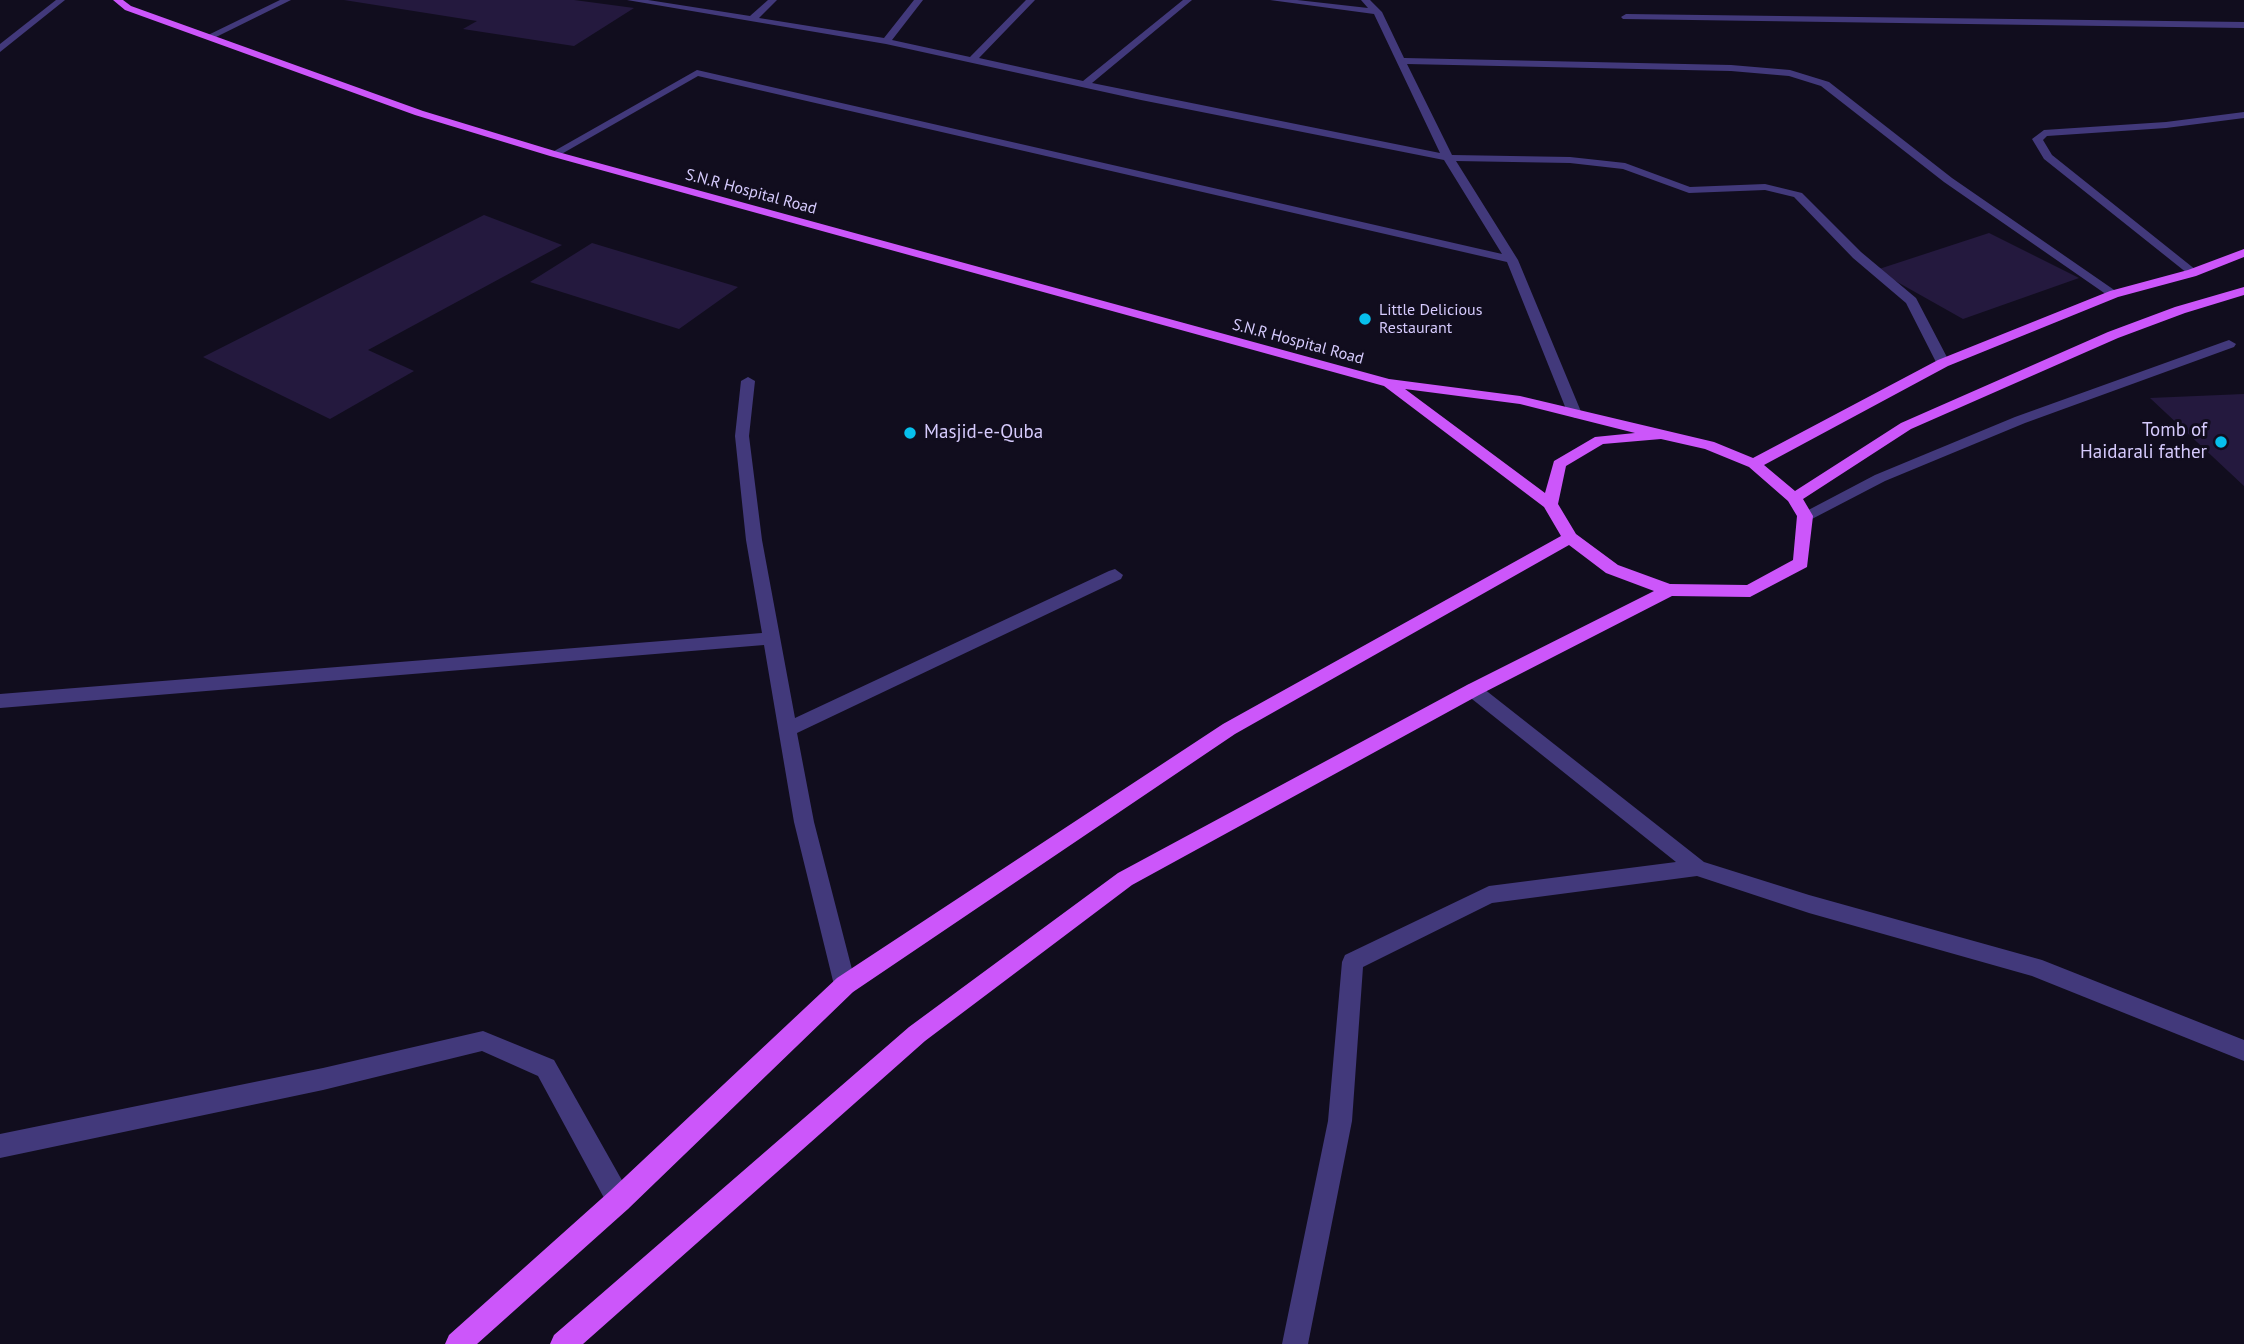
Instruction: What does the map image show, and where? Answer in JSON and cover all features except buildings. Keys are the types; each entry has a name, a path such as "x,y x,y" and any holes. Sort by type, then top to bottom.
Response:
{"main road":[{"name":"S.N.R Hospital Road","path":"117,0 128,8 419,113 554,154 1388,383"},
{"path":"1754,464 1943,363 2114,294 2192,273 2244,253"},
{"path":"1794,498 1906,426 2113,335 2244,290"},
{"path":"1388,383 1520,400 1709,445 1754,464 1794,498 1805,516 1801,563 1750,592 1669,590 1612,569 1570,538 1550,504 1388,383"},
{"path":"1550,504 1559,464 1600,440 1661,435"},
{"path":"458,1344 619,1200 845,985 1229,729 1570,538"},
{"path":"563,1344 917,1034 1125,879 1473,690 1669,590"}],"street":[{"path":"0,49 61,0"},
{"path":"209,37 287,0"},
{"path":"631,0 724,10 753,19 886,41 1084,85 1448,158 1570,160 1625,166 1689,190 1765,187 1798,195 1857,255 1911,301 1943,363"},
{"path":"753,19 773,0"},
{"path":"886,41 919,0"},
{"path":"972,60 1031,0"},
{"path":"1084,85 1188,0"},
{"path":"1274,0 1377,12"},
{"path":"1365,0 1377,12 1448,158 1512,260 1575,414"},
{"path":"1626,17 2244,25"},
{"path":"1401,61 1731,68 1790,73 1825,84 1948,180 2114,294"},
{"path":"554,154 697,73 1512,260"},
{"path":"2192,273 2048,157 2037,139 2044,133 2166,125 2244,115"},
{"path":"1805,516 1880,478 2020,420 2228,344"},
{"path":"748,381 742,436 754,540 804,822 845,985"},
{"path":"787,730 1115,575"},
{"path":"0,701 771,638"},
{"path":"1473,690 1697,868 1809,904 2034,967 2244,1051"},
{"path":"1295,1344 1340,1121 1353,962 1489,895 1697,868"},
{"path":"0,1146 323,1079 483,1041 545,1068 619,1200"}],"place":[{"name":"Little Delicious Restaurant","path":"1365,319"},
{"name":"Masjid-e-Quba","path":"910,433"},
{"name":"Tomb of Haidarali father","path":"2221,442"}]}
